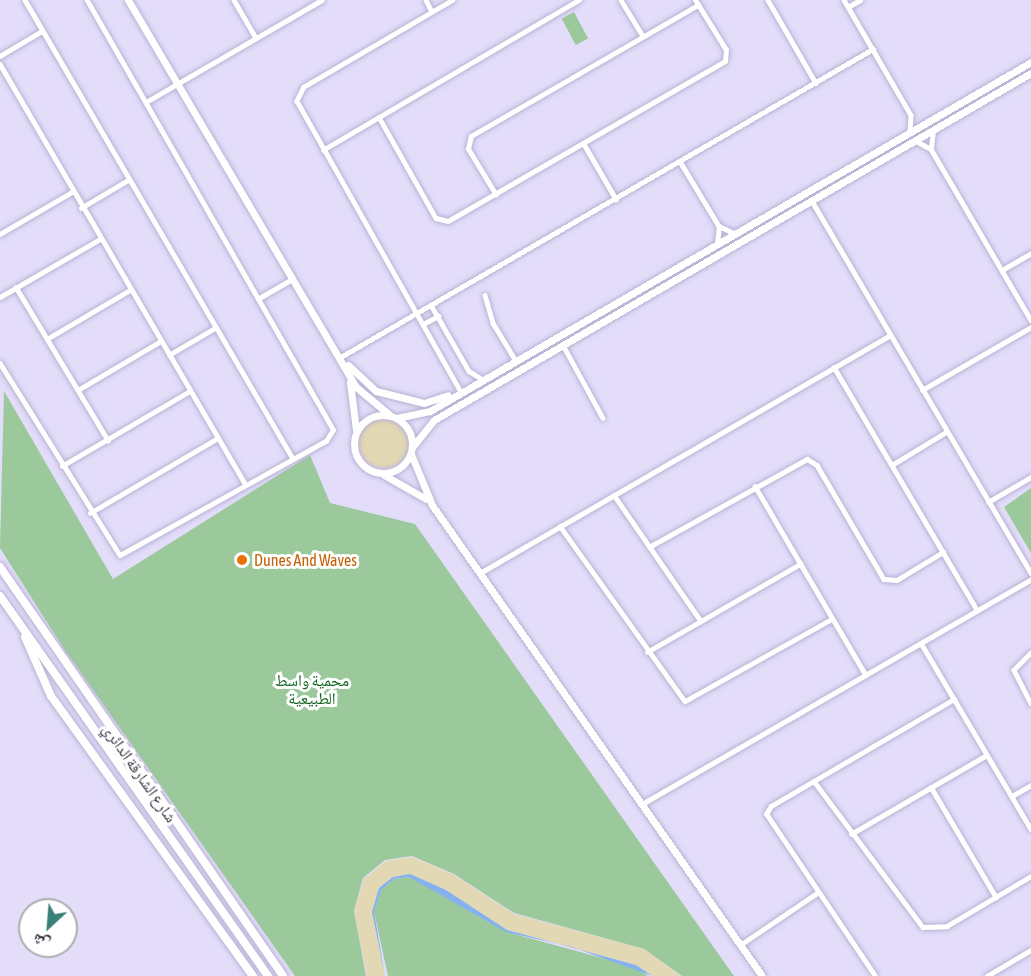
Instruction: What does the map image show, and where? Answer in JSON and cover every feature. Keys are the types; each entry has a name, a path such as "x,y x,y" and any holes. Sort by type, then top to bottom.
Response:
{"highway":[{"name":"شارع الشارقة الدائري","path":"0,567 283,976"},
{"name":"شارع الشارقة الدائري","path":"0,596 268,976"},
{"path":"24,631 51,696 253,976"}],"main road":[{"path":"128,0 347,371 363,395 409,430 413,446"},
{"path":"355,434 370,418 422,416 482,379 908,136 1031,62"},
{"path":"380,473 402,466 430,423 1031,73"},
{"path":"526,366 525,361 548,343"},
{"path":"339,358 376,391 424,403 459,393"},
{"path":"347,371 356,401 355,434 359,460 432,505"},
{"path":"411,454 432,505 762,976"}],"street":[{"path":"25,0 214,328 292,457"},
{"path":"0,363 112,551 123,555 292,457 331,437 333,423 87,0"},
{"path":"234,0 256,38"},
{"path":"146,102 322,0"},
{"path":"426,0 432,12"},
{"path":"453,0 301,89 298,105 418,312 459,393"},
{"path":"323,150 579,0"},
{"path":"621,0 643,36"},
{"path":"768,0 816,83"},
{"path":"844,0 911,115 929,123"},
{"path":"848,7 860,0"},
{"path":"379,117 439,221 496,195 725,61 726,50 696,3 471,136 468,149 496,195"},
{"path":"0,56 42,31"},
{"path":"339,358 681,163 873,49"},
{"path":"0,64 81,208 245,484"},
{"path":"908,136 911,115"},
{"path":"931,149 933,131"},
{"path":"916,141 931,149 1031,320"},
{"path":"584,144 616,199"},
{"path":"681,163 718,226 717,244"},
{"path":"81,208 128,180"},
{"path":"0,234 72,192"},
{"path":"812,201 1031,573"},
{"path":"718,226 736,234"},
{"path":"0,297 100,239"},
{"path":"1002,270 1031,253"},
{"path":"261,297 292,279"},
{"path":"16,287 108,440"},
{"path":"47,339 130,290"},
{"path":"485,295 493,323 516,361"},
{"path":"431,305 471,372 482,379"},
{"path":"424,323 438,316"},
{"path":"922,390 1031,327"},
{"path":"169,355 214,328"},
{"path":"480,573 890,335"},
{"path":"78,390 160,341"},
{"path":"563,345 603,418"},
{"path":"834,367 977,610"},
{"path":"62,466 190,391"},
{"path":"892,465 946,432"},
{"path":"90,513 218,438"},
{"path":"650,547 801,460 813,460 889,582 943,552"},
{"path":"988,502 1031,477"},
{"path":"755,486 866,675"},
{"path":"614,495 701,621"},
{"path":"560,526 679,697 692,701 832,619"},
{"path":"647,652 800,564"},
{"path":"642,804 1031,579"},
{"path":"921,642 1031,829"},
{"path":"1031,653 1014,670 1031,703"},
{"path":"875,976 766,817 771,806 954,699"},
{"path":"851,834 987,755"},
{"path":"814,781 851,834 923,927 943,928 1031,876"},
{"path":"1012,796 1031,785"},
{"path":"931,787 996,897"},
{"path":"740,945 817,893"},
{"path":"987,976 1031,950"}],"green space":[{"path":"574,12 588,38 576,45 562,19"},
{"name":"محمية واسط الطبيعية","path":"4,391 113,579 310,455 330,503 415,524 734,976 682,976 644,949 514,913 454,874 412,856 385,860 363,878 354,911 366,976 295,976 64,649 0,548"},
{"path":"1031,488 1031,553 1004,507"},
{"path":"410,877 507,932 635,967 648,976 388,976 374,912 381,890 394,879"}],"sand":[{"path":"384,418 402,425 409,443 402,461 384,468 366,461 359,443 366,425"},
{"path":"412,857 454,875 514,914 644,949 681,976 652,976 636,965 507,930 446,890 410,874 393,877 379,889 372,912 385,976 367,976 354,911 364,879 386,861"}],"water":[{"path":"410,874 446,890 507,930 558,944 506,932 409,877 394,879 381,890 374,912 385,976 372,912 379,888 393,877"},
{"path":"579,950 636,965 652,976"}],"place":[{"name":"Dunes And Waves","path":"242,560"}]}
